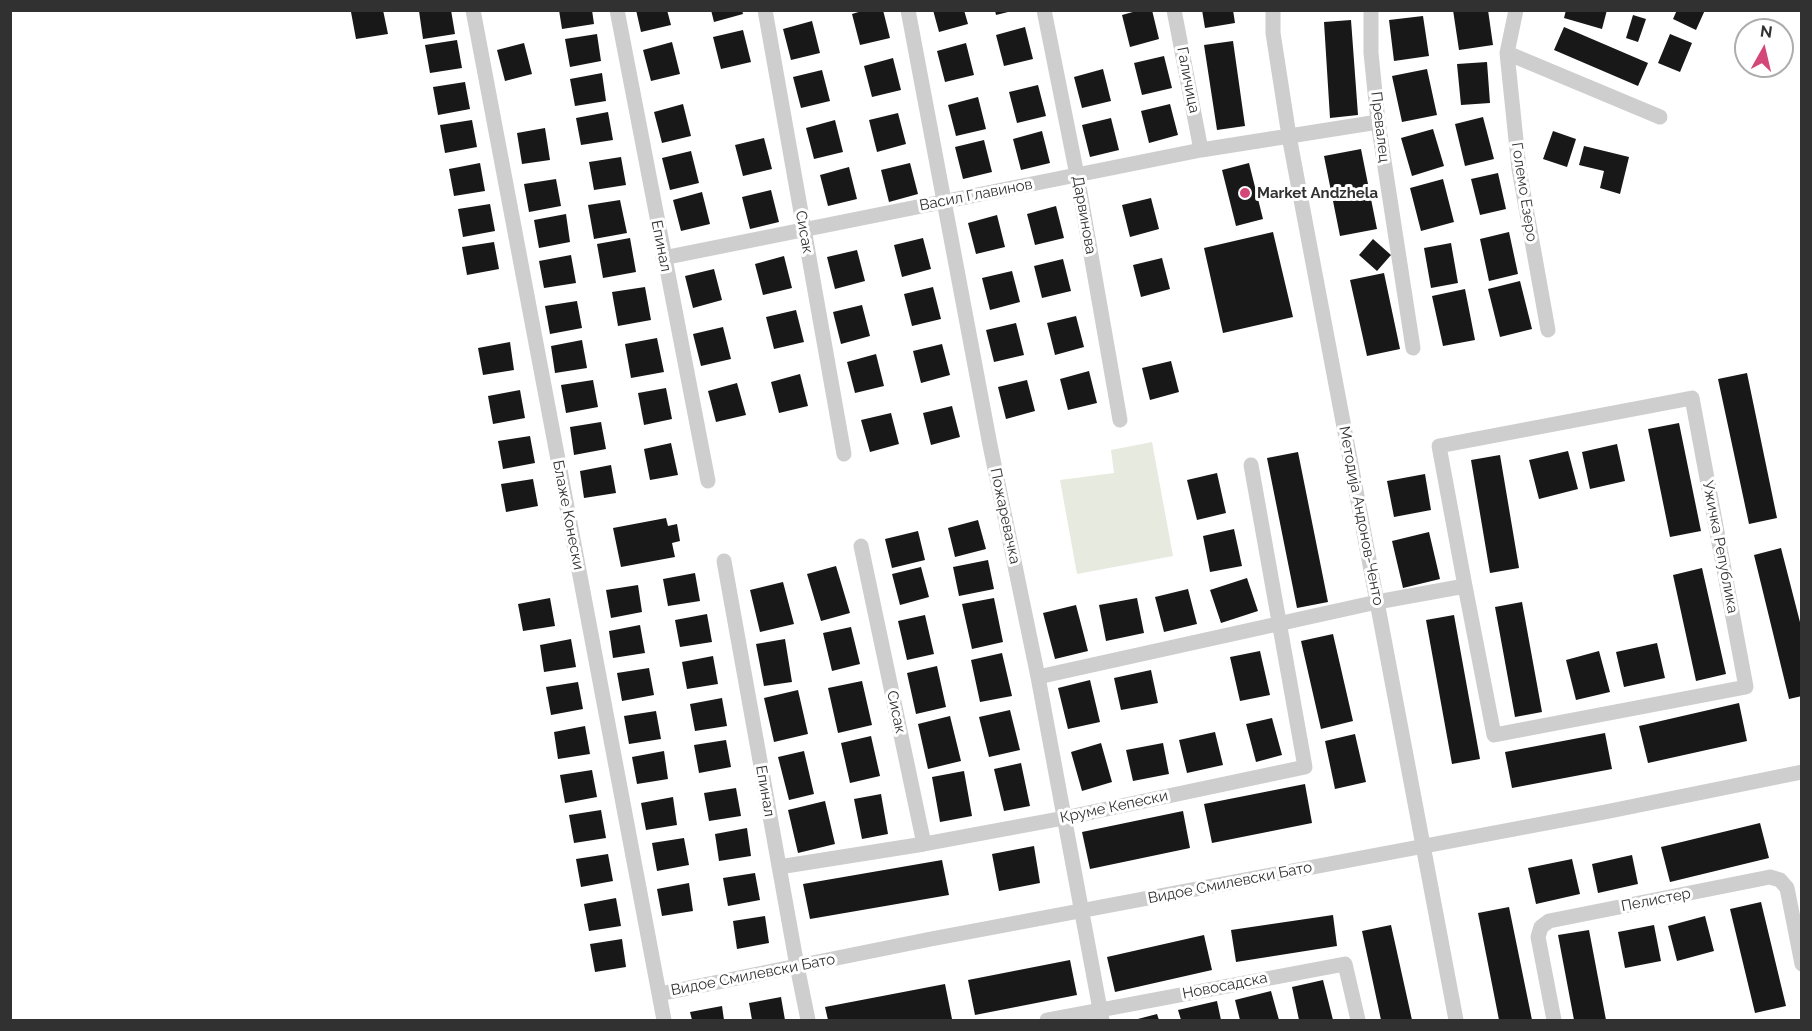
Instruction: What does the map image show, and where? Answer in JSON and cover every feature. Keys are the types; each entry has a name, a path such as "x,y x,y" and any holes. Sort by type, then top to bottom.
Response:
{"street":[{"name":"Блаже Конески","path":"473,10 663,1020"},
{"name":"Епинал","path":"617,10 663,258 708,481"},
{"name":"Сисак","path":"765,10 844,454"},
{"name":"Пожаревачка","path":"908,10 990,445 1083,911 1101,1015"},
{"name":"Дарвинова","path":"1044,10 1077,175 1120,420"},
{"name":"Галичица","path":"1174,10 1201,150"},
{"name":"Методија Андонов-Ченто","path":"1273,10 1273,33 1289,136 1456,1020"},
{"name":"Превалец","path":"1371,10 1371,52 1378,122 1413,348"},
{"name":"Големо Езеро","path":"1516,10 1507,52 1519,169 1548,330"},
{"path":"1507,52 1660,117"},
{"name":"Васил Главинов","path":"663,258 1201,150 1378,122"},
{"name":"Ужичка Република","path":"1692,398 1746,687 1494,735 1466,586 1439,446 1692,398"},
{"name":"Круме Кепески","path":"779,867 924,844 1064,818 1305,767 1251,465"},
{"name":"Сисак","path":"861,546 924,844"},
{"name":"Епинал","path":"724,561 808,1020"},
{"path":"1038,677 1377,602 1466,586"},
{"name":"Видое Смилевски Бато","path":"659,994 1802,772"},
{"name":"Пелистер","path":"1554,1020 1538,937 1542,927 1549,921 1770,878 1780,880 1787,888 1802,964"},
{"name":"Новосадска","path":"1047,1020 1101,1015 1345,963 1358,1020"}],"shaded area":[{"path":"1152,442 1173,556 1077,574 1060,480 1114,473 1111,450"}],"building":[{"path":"383,10 388,34 356,39 351,12"},
{"path":"451,10 455,34 423,39 419,11"},
{"path":"559,10 592,10 594,24 562,29"},
{"path":"636,10 667,10 671,25 641,32"},
{"path":"711,10 742,10 743,14 714,22"},
{"path":"865,10 883,10 890,38 860,45 852,14"},
{"path":"933,10 964,10 968,24 939,32"},
{"path":"995,10 1012,10 1012,11 996,15"},
{"path":"1140,10 1152,10 1159,39 1130,47 1122,15"},
{"path":"1202,10 1233,10 1235,23 1205,28"},
{"path":"1453,10 1488,10 1493,45 1459,50"},
{"path":"1566,10 1607,10 1602,29 1564,18"},
{"path":"1677,10 1705,10 1696,30 1673,19"},
{"path":"1633,15 1646,19 1638,42 1626,38"},
{"path":"1423,16 1429,56 1394,61 1389,20"},
{"path":"1351,20 1358,115 1330,118 1324,22"},
{"path":"812,21 820,53 791,60 783,29"},
{"path":"1025,27 1033,59 1004,66 996,35"},
{"path":"1564,27 1648,63 1638,86 1554,50"},
{"path":"743,30 751,62 721,69 713,37"},
{"path":"597,34 601,61 570,67 565,39"},
{"path":"1670,34 1692,43 1680,72 1658,63"},
{"path":"457,40 462,68 430,73 425,45"},
{"path":"1233,41 1245,126 1217,130 1204,45"},
{"path":"672,42 680,74 651,81 643,50"},
{"path":"524,43 532,74 505,81 497,50"},
{"path":"966,43 974,75 945,82 937,51"},
{"path":"1164,56 1172,88 1142,95 1134,63"},
{"path":"893,58 901,90 872,97 864,66"},
{"path":"1487,62 1490,103 1461,105 1457,64"},
{"path":"1103,69 1111,101 1082,108 1074,77"},
{"path":"1427,69 1437,115 1402,122 1392,76"},
{"path":"822,70 830,101 801,108 793,77"},
{"path":"602,73 606,101 575,106 570,79"},
{"path":"465,82 470,109 438,115 433,87"},
{"path":"1038,85 1046,116 1017,123 1009,92"},
{"path":"978,97 986,129 956,136 948,105"},
{"path":"683,104 691,136 662,143 654,112"},
{"path":"1170,104 1178,135 1149,143 1141,111"},
{"path":"608,112 613,140 581,145 576,118"},
{"path":"898,113 906,144 877,152 869,120"},
{"path":"1483,117 1494,159 1465,166 1455,124"},
{"path":"1111,118 1119,150 1090,157 1082,125"},
{"path":"472,120 477,147 445,153 440,125"},
{"path":"835,120 843,152 814,159 806,128"},
{"path":"545,128 550,160 522,164 517,133"},
{"path":"1433,129 1444,166 1412,176 1401,138"},
{"path":"1042,131 1050,163 1021,170 1013,139"},
{"path":"1553,131 1576,139 1567,167 1543,159"},
{"path":"764,138 772,169 743,176 735,145"},
{"path":"984,140 992,172 963,179 955,147"},
{"path":"1584,146 1629,157 1620,194 1600,188 1604,171 1579,165"},
{"path":"1361,149 1377,229 1340,236 1324,156"},
{"path":"691,151 699,183 670,190 662,158"},
{"path":"621,157 626,185 594,190 589,162"},
{"path":"480,163 485,191 454,196 449,169"},
{"path":"910,163 918,194 889,202 881,170"},
{"path":"1249,163 1263,219 1236,226 1222,170"},
{"path":"849,167 857,199 828,206 820,175"},
{"path":"1498,173 1506,209 1480,215 1471,179"},
{"path":"556,179 561,206 529,212 524,184"},
{"path":"1443,179 1454,222 1421,231 1410,188"},
{"path":"771,190 779,222 750,229 742,197"},
{"path":"702,192 710,224 681,231 673,200"},
{"path":"1151,198 1159,229 1130,237 1122,205"},
{"path":"620,200 627,233 594,239 588,205"},
{"path":"490,204 495,231 463,237 458,209"},
{"path":"1056,206 1064,238 1035,245 1027,214"},
{"path":"566,214 570,242 539,248 534,220"},
{"path":"997,215 1005,247 976,254 968,223"},
{"path":"1273,232 1293,317 1223,333 1204,248"},
{"path":"1509,232 1518,274 1489,281 1480,239"},
{"path":"630,238 636,272 603,278 597,244"},
{"path":"923,238 931,269 902,277 894,245"},
{"path":"1373,239 1391,255 1377,271 1359,255"},
{"path":"494,242 499,269 467,275 462,247"},
{"path":"1451,243 1458,283 1431,288 1424,248"},
{"path":"857,250 865,281 835,289 827,257"},
{"path":"571,255 576,283 544,288 539,261"},
{"path":"784,256 792,288 763,295 755,264"},
{"path":"1162,258 1170,289 1141,297 1133,265"},
{"path":"1063,259 1071,291 1042,298 1034,266"},
{"path":"714,269 722,300 693,308 685,276"},
{"path":"1012,271 1020,302 990,310 982,278"},
{"path":"1384,273 1400,349 1367,356 1350,280"},
{"path":"1520,281 1532,329 1500,337 1488,289"},
{"path":"645,287 651,320 618,326 612,292"},
{"path":"933,287 941,319 912,326 904,294"},
{"path":"1465,289 1475,340 1443,346 1432,296"},
{"path":"577,301 582,328 550,334 545,306"},
{"path":"862,305 870,336 841,344 833,312"},
{"path":"796,310 804,342 774,349 766,317"},
{"path":"1076,316 1084,347 1055,355 1047,323"},
{"path":"1016,323 1024,355 994,362 986,330"},
{"path":"723,327 731,359 701,366 693,334"},
{"path":"657,338 664,372 631,378 625,344"},
{"path":"582,340 587,368 555,373 551,346"},
{"path":"510,342 514,370 483,375 478,348"},
{"path":"942,344 950,375 921,383 913,351"},
{"path":"876,354 884,386 855,393 847,362"},
{"path":"1171,361 1179,392 1150,400 1142,368"},
{"path":"1089,371 1097,403 1068,410 1060,379"},
{"path":"1747,373 1777,518 1749,524 1718,379"},
{"path":"800,374 808,406 779,413 771,382"},
{"path":"593,380 598,407 566,413 561,385"},
{"path":"1027,380 1035,411 1006,419 998,387"},
{"path":"737,383 746,415 716,422 708,391"},
{"path":"666,388 672,419 644,425 638,393"},
{"path":"520,390 525,418 493,424 488,396"},
{"path":"952,406 960,437 931,445 923,413"},
{"path":"891,413 899,444 870,452 861,420"},
{"path":"601,422 606,449 574,455 570,427"},
{"path":"1679,423 1701,531 1670,537 1648,429"},
{"path":"530,436 535,463 503,469 498,441"},
{"path":"671,443 678,475 650,480 644,449"},
{"path":"1617,444 1625,481 1590,489 1582,452"},
{"path":"1568,451 1578,489 1539,499 1529,460"},
{"path":"1298,452 1328,602 1297,608 1267,458"},
{"path":"1500,455 1519,568 1490,573 1471,460"},
{"path":"611,465 616,493 584,498 580,471"},
{"path":"1217,473 1226,513 1197,520 1187,480"},
{"path":"1425,474 1431,510 1394,517 1387,481"},
{"path":"533,479 538,506 506,512 501,484"},
{"path":"666,518 668,526 677,524 680,541 672,543 675,557 621,567 613,528"},
{"path":"978,520 986,549 955,557 948,528"},
{"path":"1234,529 1242,566 1210,572 1203,536"},
{"path":"918,531 925,560 892,568 885,539"},
{"path":"1429,532 1440,579 1403,588 1392,541"},
{"path":"1781,548 1802,630 1802,696 1789,699 1754,555"},
{"path":"988,560 994,589 959,596 953,567"},
{"path":"836,566 850,613 821,621 807,574"},
{"path":"921,567 929,597 900,605 892,574"},
{"path":"1702,568 1726,674 1696,681 1673,575"},
{"path":"695,573 700,601 668,606 663,579"},
{"path":"1247,578 1258,611 1221,623 1210,590"},
{"path":"783,582 794,624 760,632 750,590"},
{"path":"638,585 642,612 611,618 606,590"},
{"path":"1188,589 1197,624 1164,632 1155,597"},
{"path":"550,598 555,626 523,631 518,604"},
{"path":"994,598 1003,642 972,649 962,604"},
{"path":"1137,598 1144,633 1106,641 1099,605"},
{"path":"1522,602 1542,712 1515,717 1495,607"},
{"path":"1076,605 1088,651 1055,659 1043,613"},
{"path":"707,614 712,642 680,647 675,620"},
{"path":"925,615 934,654 907,660 898,621"},
{"path":"1454,615 1480,759 1452,764 1426,620"},
{"path":"640,625 645,653 613,658 609,631"},
{"path":"851,627 860,664 832,671 823,633"},
{"path":"1333,634 1353,721 1321,729 1301,641"},
{"path":"571,639 576,667 544,672 540,645"},
{"path":"785,639 792,682 764,686 756,644"},
{"path":"1657,643 1665,678 1624,687 1616,652"},
{"path":"1260,651 1270,695 1240,701 1230,657"},
{"path":"1599,651 1610,692 1576,700 1566,660"},
{"path":"1002,653 1012,696 980,702 971,660"},
{"path":"713,656 718,684 687,689 682,662"},
{"path":"937,666 946,707 916,714 907,673"},
{"path":"649,668 654,695 622,701 617,673"},
{"path":"1151,670 1158,703 1121,710 1114,678"},
{"path":"1090,680 1100,722 1068,729 1058,688"},
{"path":"862,681 872,725 838,733 828,688"},
{"path":"578,682 583,709 551,715 546,687"},
{"path":"798,690 808,734 774,742 764,698"},
{"path":"722,698 727,726 695,731 690,704"},
{"path":"1739,703 1747,741 1648,763 1639,726"},
{"path":"1010,710 1020,750 989,757 979,717"},
{"path":"656,711 661,739 629,744 624,716"},
{"path":"950,716 961,761 928,769 918,724"},
{"path":"1272,718 1282,755 1256,762 1246,724"},
{"path":"585,726 590,754 558,759 554,732"},
{"path":"1215,732 1223,765 1187,773 1179,740"},
{"path":"1605,733 1612,769 1512,788 1505,752"},
{"path":"1355,734 1366,782 1335,789 1325,741"},
{"path":"871,736 880,776 850,783 841,743"},
{"path":"726,740 731,767 699,773 694,745"},
{"path":"1101,743 1112,782 1082,791 1071,752"},
{"path":"1163,743 1169,774 1133,781 1126,750"},
{"path":"664,751 668,779 637,784 632,757"},
{"path":"804,751 814,794 789,800 778,757"},
{"path":"1021,763 1030,806 1004,811 994,769"},
{"path":"592,770 597,797 565,803 560,775"},
{"path":"964,771 972,816 940,822 932,777"},
{"path":"1305,784 1312,823 1212,843 1204,804"},
{"path":"736,788 741,816 709,821 704,793"},
{"path":"881,794 888,834 862,839 854,799"},
{"path":"673,797 677,825 646,830 641,803"},
{"path":"825,801 835,844 798,853 788,810"},
{"path":"601,810 606,838 574,843 569,815"},
{"path":"1183,811 1190,848 1090,869 1082,832"},
{"path":"1760,823 1769,858 1670,882 1661,847"},
{"path":"747,828 751,856 719,861 715,834"},
{"path":"684,838 689,865 657,871 652,843"},
{"path":"1034,846 1040,883 999,891 992,854"},
{"path":"608,854 613,881 581,887 576,859"},
{"path":"1632,855 1638,884 1598,893 1592,864"},
{"path":"1572,859 1580,894 1536,904 1528,868"},
{"path":"942,860 949,895 810,919 803,884"},
{"path":"755,873 760,900 728,906 723,878"},
{"path":"689,883 693,911 662,916 657,889"},
{"path":"616,898 621,926 589,931 584,904"},
{"path":"1761,902 1786,1006 1755,1013 1730,909"},
{"path":"1509,907 1532,1020 1499,1020 1478,913"},
{"path":"1333,915 1337,946 1236,962 1231,930"},
{"path":"765,916 769,943 737,949 733,921"},
{"path":"1705,916 1714,951 1677,961 1668,926"},
{"path":"1391,925 1412,1020 1381,1020 1362,931"},
{"path":"1654,925 1661,961 1625,968 1618,932"},
{"path":"1589,930 1606,1020 1574,1020 1558,935"},
{"path":"1204,935 1212,970 1115,992 1107,957"},
{"path":"622,939 626,967 595,972 590,944"},
{"path":"1070,960 1077,995 975,1015 968,980"},
{"path":"1323,980 1333,1020 1299,1020 1292,987"},
{"path":"945,984 952,1019 828,1020 825,1007"},
{"path":"1271,991 1279,1020 1240,1020 1235,1000"},
{"path":"781,997 785,1020 752,1020 749,1003"},
{"path":"1217,1001 1221,1020 1181,1020 1178,1010"},
{"path":"722,1006 724,1020 692,1020 690,1012"},
{"path":"1157,1014 1159,1020 1134,1020"}],"place":[{"name":"Market Andzhela","path":"1245,193"}]}
